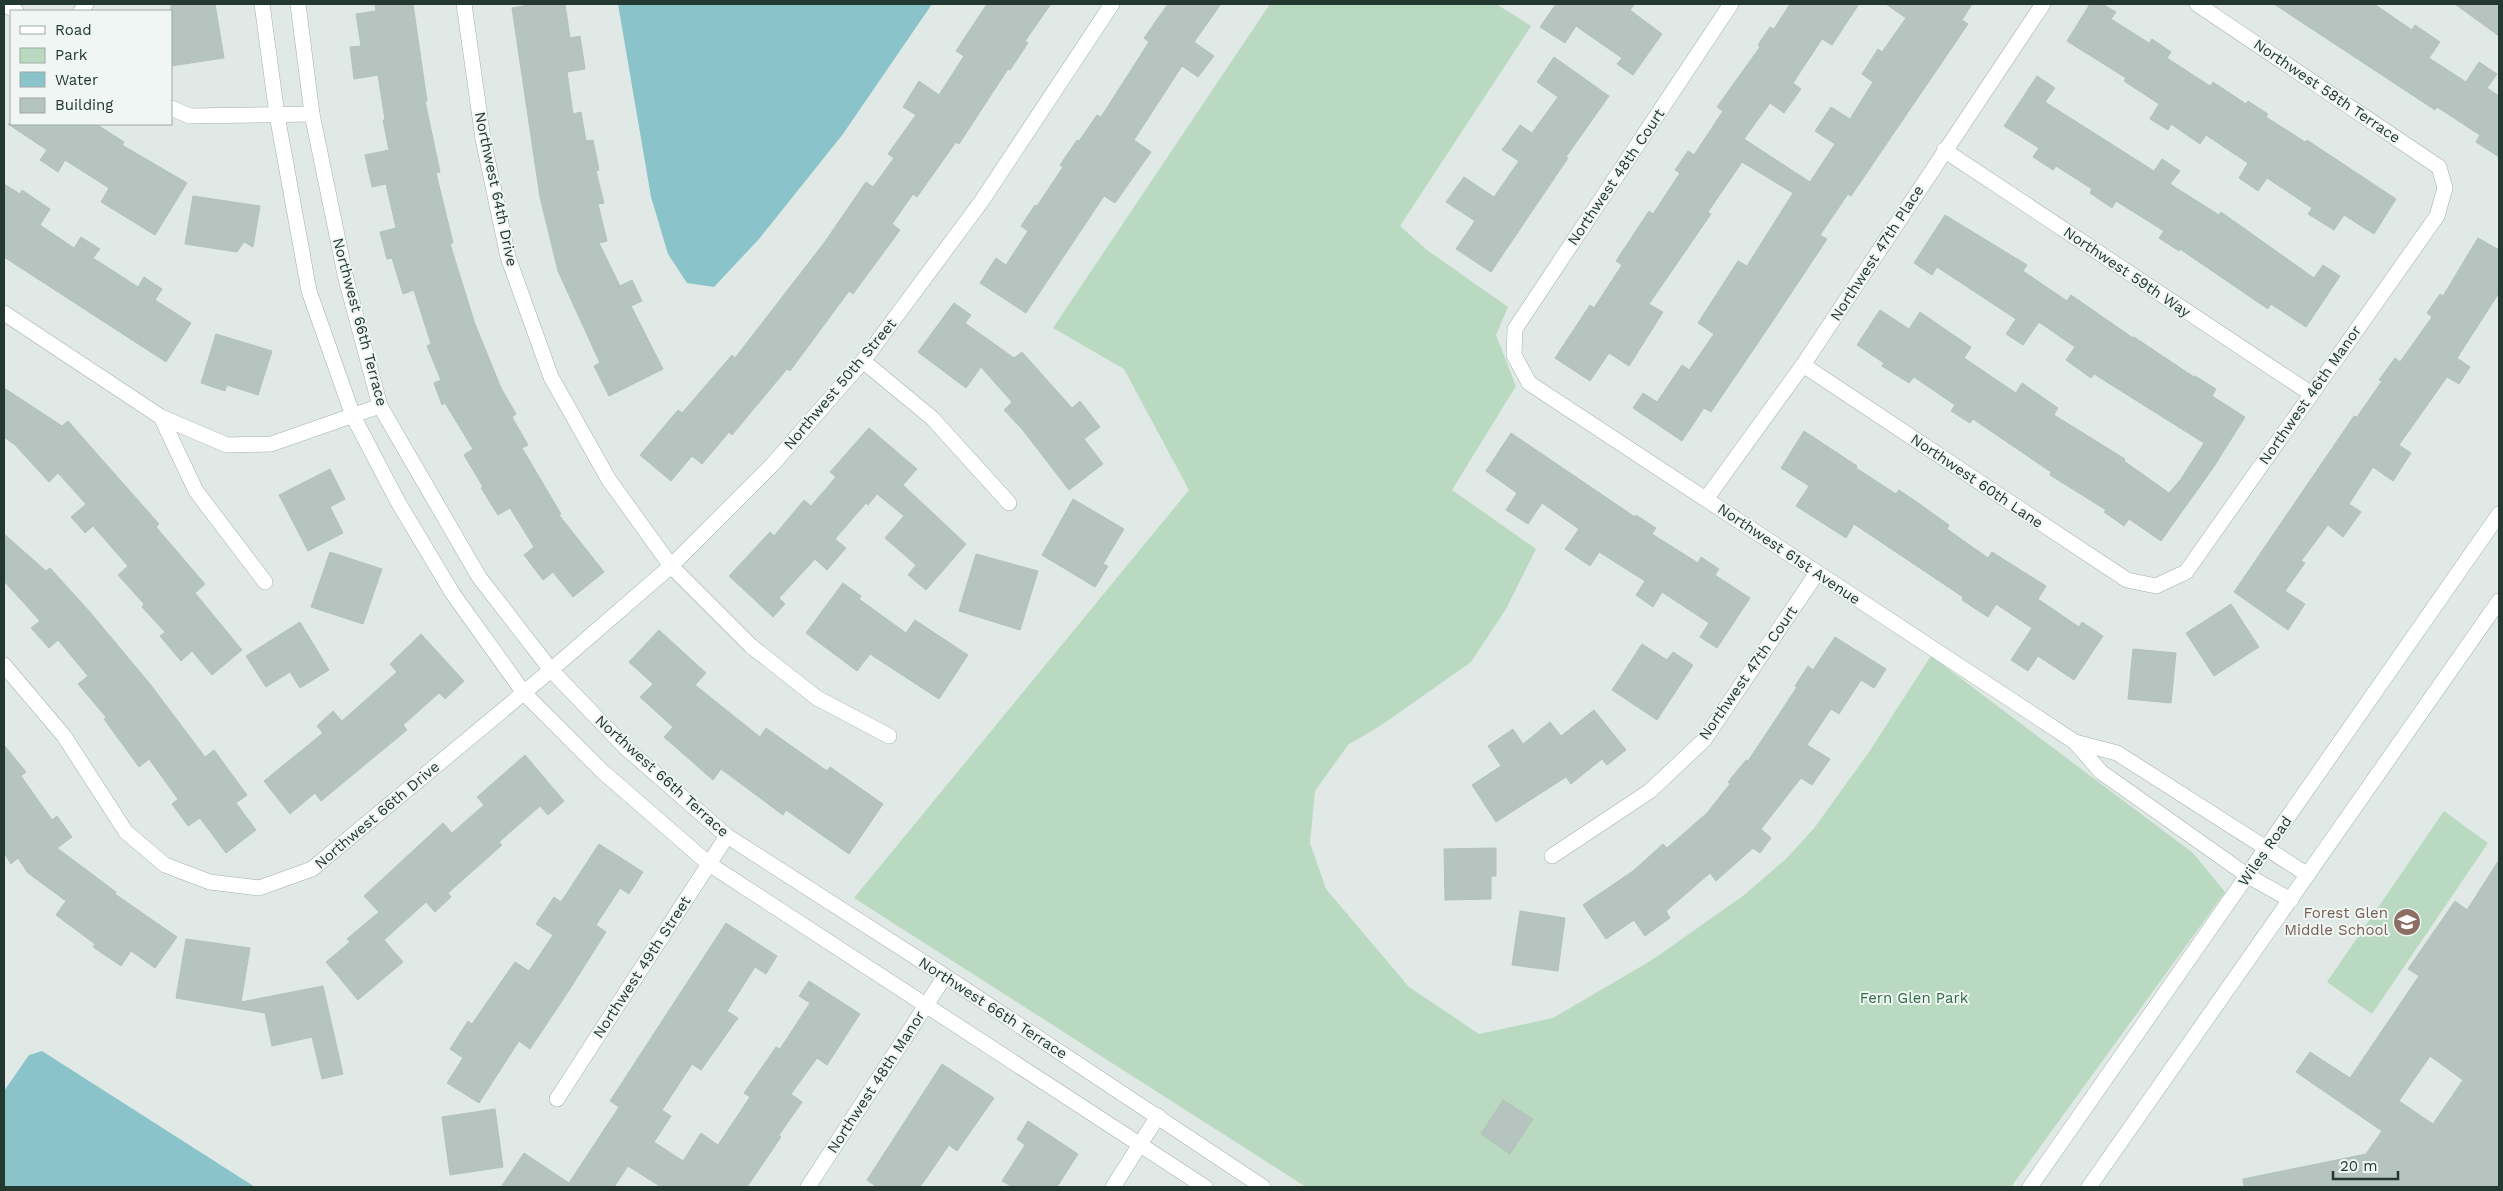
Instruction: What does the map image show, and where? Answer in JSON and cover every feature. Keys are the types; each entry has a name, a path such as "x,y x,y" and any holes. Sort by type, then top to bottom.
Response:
{"street":[{"name":"Northwest 66th Terrace","path":"262,4 277,115 309,291 352,416 398,502 453,594 524,692 602,772 709,864 1205,1187"},
{"name":"Northwest 66th Terrace","path":"298,4 312,114 346,278 380,406 479,578 551,670 626,748 727,836 1158,1116 1263,1187"},
{"name":"Northwest 64th Drive","path":"464,4 483,139 508,257 551,377 609,480 671,566 751,646 817,698 888,736"},
{"name":"Northwest 50th Street","path":"551,670 671,566 772,466 863,361 981,202 1112,4"},
{"name":"Northwest 47th Place","path":"1706,499 1803,365 1944,150 2043,4"},
{"name":"Northwest 58th Terrace","path":"2197,4 2439,167 2445,188"},
{"name":"Northwest 48th Court","path":"1514,356 1515,329 1727,5"},
{"path":"172,108 190,116 312,114"},
{"name":"Northwest 59th Way","path":"1944,150 2310,393"},
{"name":"Northwest 46th Manor","path":"2156,586 2186,572 2310,393 2437,216 2445,188"},
{"path":"4,313 161,417 227,445 271,444 380,406"},
{"name":"Northwest 61st Avenue","path":"1514,356 1530,383 2074,742 2101,772 2248,876 2291,900"},
{"path":"863,361 932,418 1009,504"},
{"name":"Northwest 60th Lane","path":"1803,365 2127,580 2156,586"},
{"path":"161,417 196,491 265,582"},
{"name":"Wiles Road","path":"2030,1187 2499,514"},
{"name":"Northwest 47th Court","path":"1552,856 1650,791 1704,740 1817,573"},
{"path":"2090,1187 2499,601"},
{"name":"Northwest 66th Drive","path":"4,665 64,736 126,832 165,865 210,882 260,888 312,870 551,670"},
{"name":"Northwest 61st Avenue","path":"2074,742 2117,753 2308,875"},
{"name":"Northwest 49th Street","path":"557,1098 727,836"},
{"name":"Northwest 48th Manor","path":"808,1187 944,976"},
{"path":"1113,1187 1158,1116"}],"green space":[{"name":"Fern Glen Park","path":"1270,4 1496,4 1531,26 1400,226 1427,250 1508,307 1496,335 1516,386 1452,490 1536,549 1506,609 1471,662 1383,724 1348,745 1315,791 1310,843 1326,889 1409,987 1479,1034 1553,1018 1652,960 1743,896 1787,858 1815,827 1869,752 1931,656 2193,853 2225,892 2011,1187 1306,1187 854,898 1189,490 1124,369 1053,328"},
{"path":"2444,811 2488,843 2372,1014 2327,982"}],"water":[{"path":"618,4 932,4 843,134 759,239 714,287 687,283 668,254 651,197"},
{"path":"42,1051 255,1187 4,1187 4,1091 29,1055"}],"building":[{"path":"171,4 215,4 224,58 172,66"},
{"path":"375,4 413,4 427,101 425,101 440,172 436,173 453,243 450,244 475,324 501,388 516,414 512,417 528,445 522,448 561,514 559,515 604,572 573,597 553,572 543,580 524,555 534,547 510,508 498,515 481,488 483,487 464,455 473,449 445,403 442,405 434,383 441,380 427,346 431,344 414,290 403,294 392,258 387,259 380,232 396,228 386,184 372,187 365,155 389,150 383,120 385,120 378,75 354,79 350,47 361,46 356,14 376,11"},
{"path":"524,4 565,4 570,38 580,36 585,69 567,72 573,114 581,112 586,141 593,140 599,170 596,171 604,203 598,204 607,241 599,243 620,286 632,280 642,301 631,306 663,369 609,396 594,366 600,363 558,271 540,197 512,8 524,6"},
{"path":"987,4 1051,4 1025,41 1028,43 1010,70 1008,69 959,144 956,142 917,197 913,194 892,224 900,230 853,294 849,291 790,371 787,369 732,435 729,432 702,464 692,456 671,481 640,455 678,410 682,413 732,355 735,358 824,243 866,182 873,187 894,158 888,154 916,115 903,107 919,81 939,95 964,56 956,51"},
{"path":"1168,4 1221,4 1194,42 1214,56 1198,77 1182,66 1134,140 1151,152 1115,203 1104,196 1026,313 980,283 996,258 1006,265 1028,231 1021,226 1063,167 1060,165 1077,140 1079,141 1097,115 1101,117 1149,42 1144,38"},
{"path":"1556,4 1635,4 1630,10 1662,34 1633,75 1617,64 1622,58 1576,26 1565,43 1540,27"},
{"path":"1790,4 1859,4 1832,45 1822,39 1793,83 1801,89 1784,113 1770,103 1744,139 1810,182 1835,144 1815,131 1831,107 1850,119 1873,82 1862,74 1878,49 1882,52 1906,18 1886,4 1972,4 1962,20 1968,24 1851,196 1848,194 1820,235 1827,239 1770,325 1711,412 1704,408 1682,441 1633,408 1643,393 1657,402 1682,365 1689,370 1714,334 1698,323 1738,261 1747,266 1793,193 1742,162 1708,212 1711,214 1649,304 1663,312 1629,366 1609,353 1590,381 1555,358 1590,305 1594,308 1622,265 1616,261 1649,211 1653,214 1680,173 1675,170 1688,151 1694,155 1723,111 1717,107 1760,47 1758,45 1770,27 1774,29"},
{"path":"2090,4 2102,4 2116,12 2111,19 2149,43 2152,39 2171,52 2167,58 2210,86 2213,82 2246,104 2248,101 2268,114 2266,117 2305,142 2307,140 2396,199 2374,234 2344,215 2334,230 2308,214 2312,208 2267,178 2258,191 2239,178 2248,163 2206,135 2200,144 2171,124 2168,130 2150,119 2159,104 2124,81 2126,78 2067,41"},
{"path":"2274,4 2374,4 2412,30 2415,25 2440,42 2429,58 2466,82 2479,62 2497,74 2487,88 2499,96 2499,157 2476,142 2480,135 2437,107 2435,110"},
{"path":"2455,4 2499,4 2499,36"},
{"path":"1554,57 1609,96 1566,157 1568,158 1491,272 1456,249 1475,221 1446,202 1464,177 1494,197 1519,161 1502,150 1520,125 1532,133 1558,97 1537,82"},
{"path":"2037,76 2055,88 2045,102 2154,171 2162,159 2180,171 2170,184 2219,215 2221,212 2314,278 2323,265 2340,276 2306,327 2271,304 2268,309 2180,249 2179,251 2159,238 2164,231 2116,201 2112,208 2090,193 2092,189 2056,166 2053,170 2033,157 2039,148 2004,126"},
{"path":"8,124 98,125 124,142 122,145 187,183 155,235 101,202 109,188 65,160 58,172 40,160 47,150"},
{"path":"4,184 20,194 22,190 50,209 40,225 74,248 81,237 100,249 93,258 138,287 144,277 162,289 155,300 191,323 166,362 4,257"},
{"path":"193,196 260,206 253,247 244,242 237,252 185,244"},
{"path":"1945,215 2027,265 2023,271 2067,301 2071,295 2133,338 2216,389 2212,396 2245,417 2213,468 2161,541 2129,519 2124,526 2104,512 2106,510 2050,475 2051,472 1973,419 1970,423 1951,411 1955,405 1914,377 1909,383 1882,366 1884,363 1857,345 1880,310 1909,329 1920,312 1971,347 1964,358 2016,393 2022,383 2058,408 2054,415 2125,459 2124,461 2169,493 2181,479 2204,443 2094,374 2091,378 2066,360 2075,347 2039,322 2023,345 2006,334 2016,319 1937,267 1932,275 1914,263"},
{"path":"2478,238 2499,250 2499,293 2457,358 2470,367 2459,384 2447,377 2399,445 2411,453 2393,481 2373,467 2349,504 2361,512 2343,537 2328,525 2301,561 2305,563 2285,591 2305,604 2288,630 2234,592 2354,416 2357,417 2382,381 2379,380 2395,358 2400,362 2432,317 2427,313 2440,294 2443,296"},
{"path":"954,303 971,315 965,323 1014,358 1022,352 1072,408 1080,401 1100,427 1084,439 1103,464 1069,490 1022,429 1004,410 1012,402 981,367 966,388 918,352"},
{"path":"216,334 272,351 258,395 227,385 225,391 201,383"},
{"path":"4,388 62,426 68,421 159,524 156,527 205,584 195,593 242,650 212,675 192,651 181,661 160,636 165,632 142,607 144,604 118,575 128,566 93,526 85,533 71,517 86,504 58,473 49,482 15,445 4,437"},
{"path":"869,428 917,469 903,485 966,544 926,590 908,575 916,565 885,538 904,516 877,494 868,505 866,503 835,539 846,548 827,570 815,559 779,598 785,604 773,617 729,576 770,532 774,536 804,500 811,506 836,477 830,472"},
{"path":"1804,431 1896,494 1899,490 1921,505 1949,525 1947,529 1988,558 1992,552 2046,586 2038,599 2079,627 2082,622 2103,636 2074,680 2038,656 2028,671 2011,660 2032,628 1996,604 1988,617 1962,600 1963,597 1854,524 1846,538 1796,506 1809,486 1781,468"},
{"path":"1511,433 1635,517 1636,515 1656,528 1652,534 1698,563 1701,557 1719,569 1715,575 1750,598 1717,648 1700,637 1709,623 1662,592 1653,607 1636,595 1645,581 1599,552 1590,566 1565,549 1579,529 1542,503 1528,524 1506,510 1517,493 1486,471"},
{"path":"330,469 345,499 330,507 343,533 308,551 279,495"},
{"path":"1073,499 1124,529 1103,564 1108,566 1095,587 1042,555"},
{"path":"4,534 46,571 50,568 89,611 150,684 205,757 214,750 247,795 236,803 256,830 226,853 200,818 188,826 172,804 178,799 149,759 139,767 104,719 106,717 78,684 88,676 58,640 49,648 31,628 40,621 4,581"},
{"path":"330,552 382,569 363,624 311,607"},
{"path":"976,554 1038,571 1020,630 959,611"},
{"path":"843,583 861,596 859,599 906,633 915,620 968,655 939,699 870,654 857,671 806,633"},
{"path":"2231,604 2259,647 2214,676 2186,633"},
{"path":"300,622 329,670 300,688 290,672 266,687 246,656"},
{"path":"659,630 706,673 695,685 760,737 766,728 827,771 830,767 883,804 849,854 786,810 783,815 721,769 713,780 664,737 673,727 640,697 653,684 629,662"},
{"path":"421,634 464,681 445,699 439,693 403,725 407,730 321,801 315,793 290,814 264,781 323,733 317,726 333,711 342,721 397,672 390,664"},
{"path":"1835,637 1886,669 1874,688 1861,680 1839,714 1831,709 1807,745 1830,759 1812,785 1801,778 1761,829 1771,838 1760,853 1753,848 1716,881 1710,873 1666,911 1670,918 1645,936 1634,920 1606,939 1583,905 1633,871 1663,844 1667,848 1707,813 1730,784 1728,782 1746,760 1748,761 1797,687 1795,686 1808,666 1813,670"},
{"path":"1642,644 1667,660 1673,652 1693,665 1657,720 1612,690"},
{"path":"2133,649 2176,653 2171,703 2128,699"},
{"path":"1594,710 1626,750 1607,765 1602,759 1571,784 1566,777 1496,822 1472,785 1501,766 1488,746 1513,729 1523,744 1550,722 1561,736"},
{"path":"4,745 26,772 21,776 52,820 57,816 72,837 57,848 116,892 115,894 177,937 155,968 131,951 121,966 93,947 95,944 56,915 66,901 28,873 18,858 11,864 4,853"},
{"path":"525,755 564,801 548,815 540,806 499,842 502,845 448,893 451,897 435,912 426,902 384,940 403,962 358,1000 326,962 350,942 347,939 379,912 364,896 443,823 452,833 484,805 477,797"},
{"path":"599,844 643,872 629,894 620,888 596,925 606,932 530,1049 519,1041 479,1103 447,1083 463,1058 450,1049 468,1021 472,1024 515,962 529,971 553,935 536,924 554,897 561,902"},
{"path":"1496,848 1496,876 1491,876 1491,899 1445,900 1444,849"},
{"name":"Forest Glen Middle School","path":"2499,860 2499,1187 2244,1187 2243,1179 2366,1154 2382,1131 2296,1072 2310,1052 2350,1078 2419,976 2408,969 2455,901 2467,910","holes":["2430,1056 2463,1080 2433,1124 2399,1101"]},
{"path":"1520,911 1565,918 1558,971 1512,965"},
{"path":"726,923 777,956 766,974 755,967 727,1011 738,1018 701,1070 692,1064 662,1110 671,1116 654,1142 683,1161 701,1133 718,1145 750,1097 744,1093 776,1047 780,1049 810,1003 799,996 809,981 860,1014 827,1065 817,1058 791,1094 802,1102 747,1187 661,1187 628,1166 614,1187 501,1187 524,1153 569,1183 619,1107 610,1101"},
{"path":"186,939 250,948 241,1002 323,986 343,1074 322,1079 312,1037 272,1046 265,1013 176,998"},
{"path":"942,1064 994,1098 957,1151 949,1145 920,1187 877,1187 867,1180"},
{"path":"1503,1100 1533,1119 1510,1154 1481,1134"},
{"path":"495,1109 503,1167 450,1175 442,1117"},
{"path":"1028,1121 1078,1154 1057,1187 1013,1187 1002,1181 1025,1145 1017,1139"}],"place":[{"name":"Forest Glen Middle School","path":"2407,922"}]}
